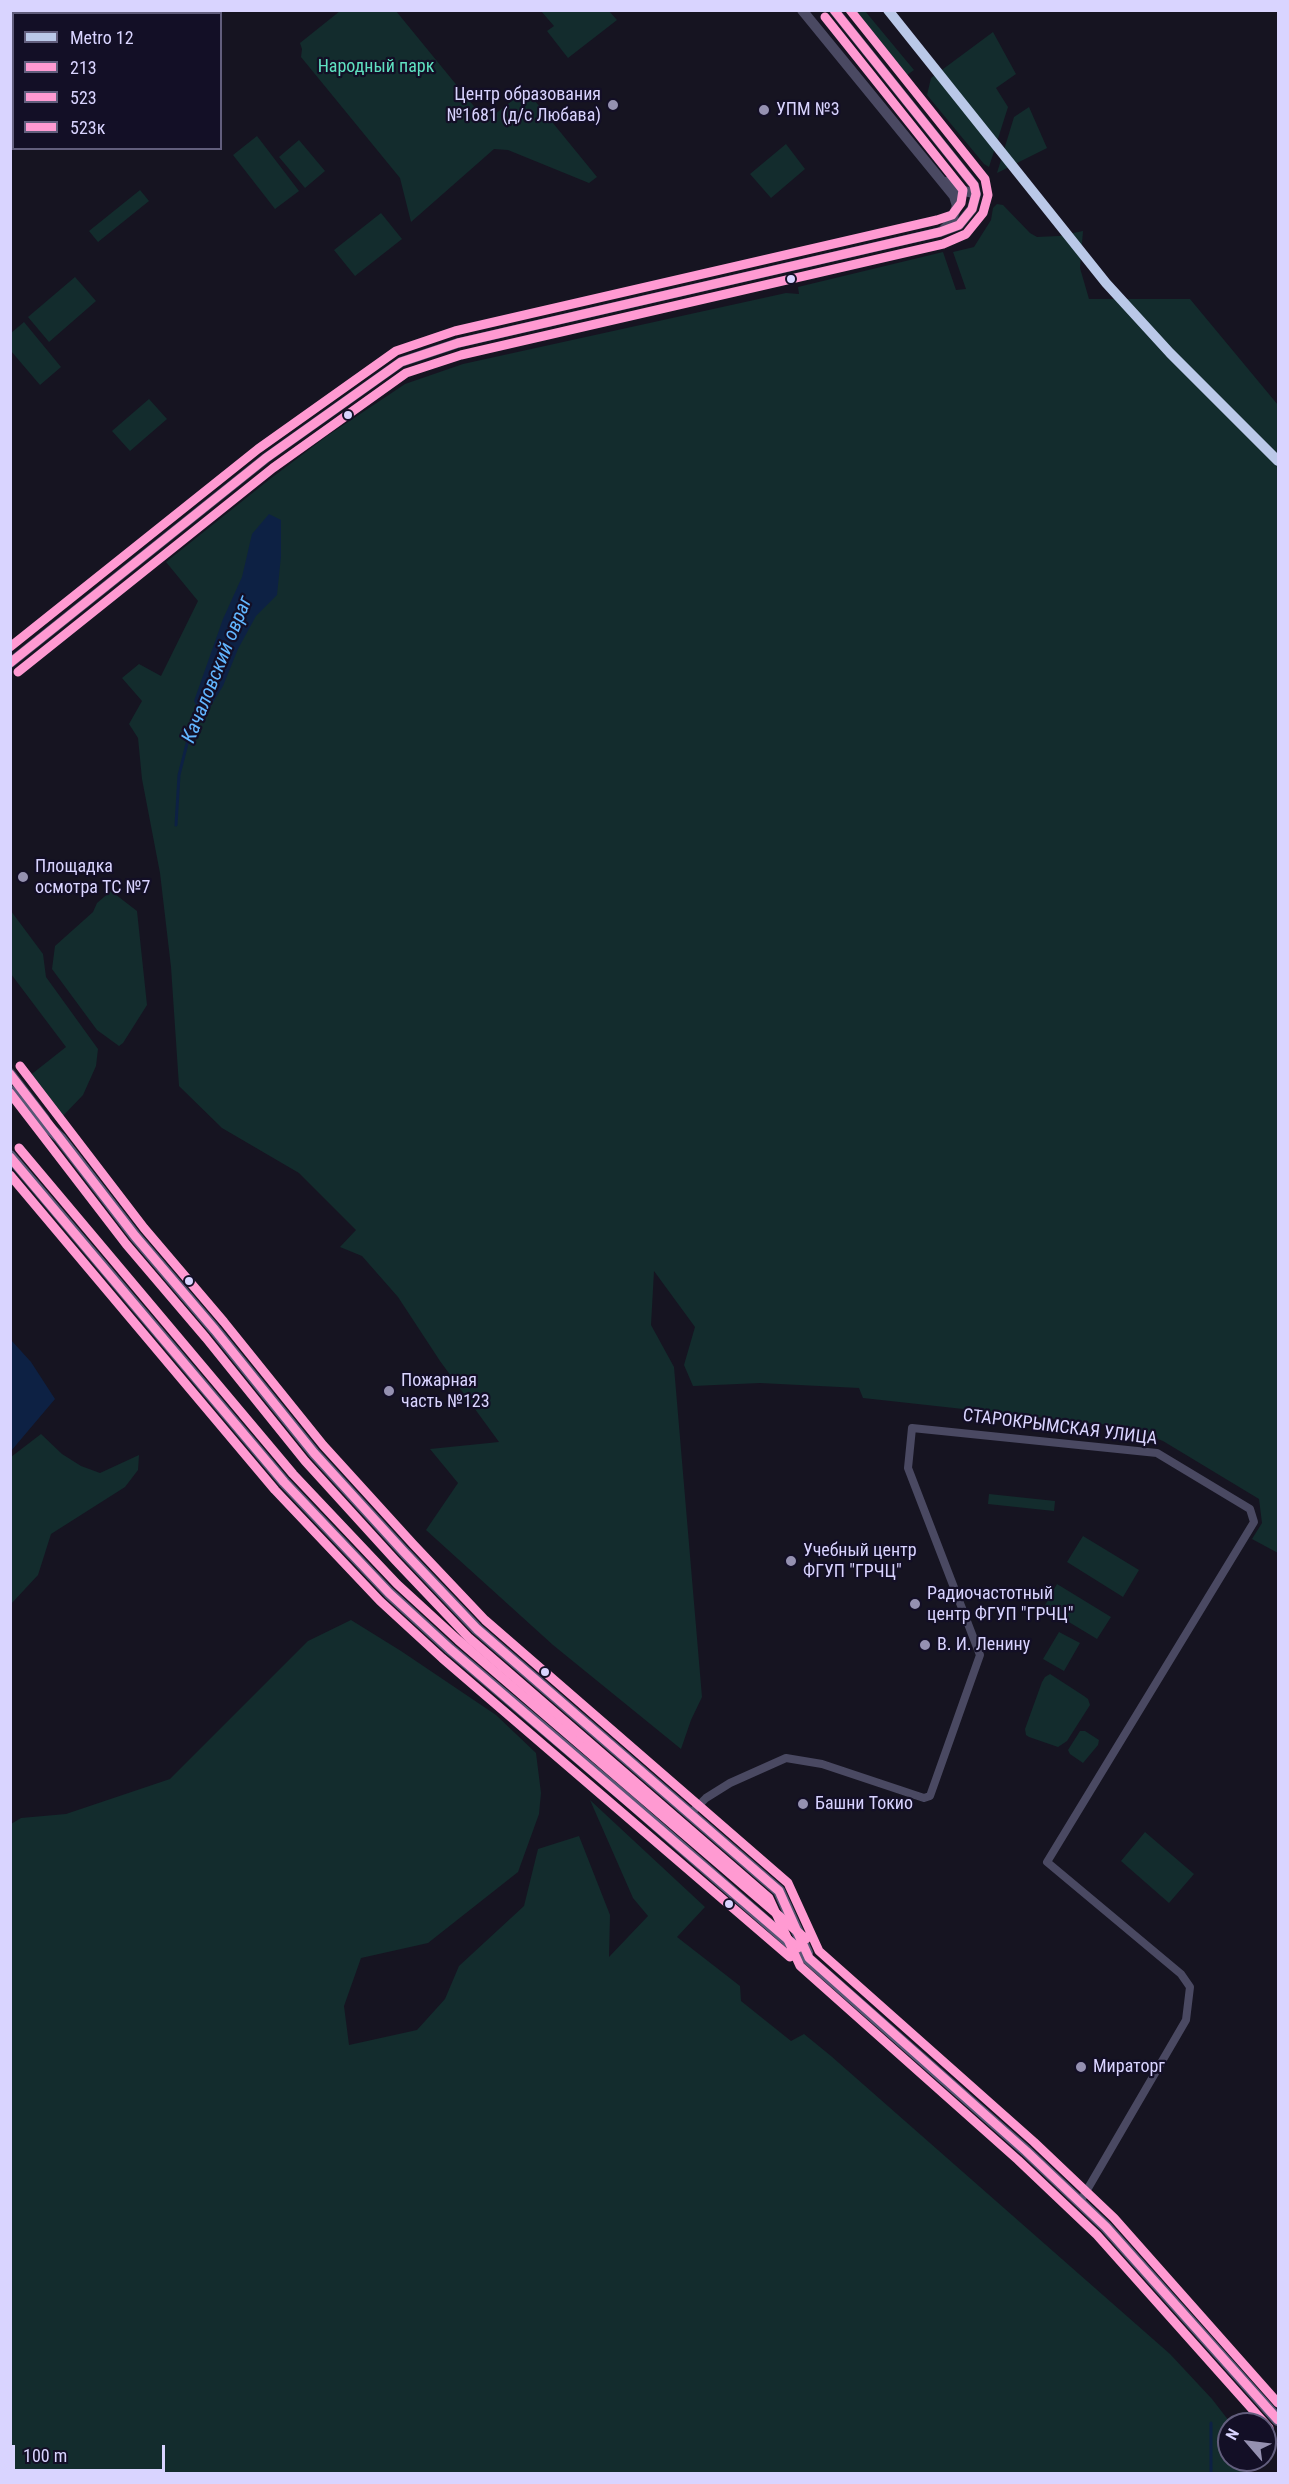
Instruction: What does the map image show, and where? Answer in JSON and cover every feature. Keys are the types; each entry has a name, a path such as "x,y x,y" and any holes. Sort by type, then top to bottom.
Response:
{"main road":[{"path":"10,1091 60,1138 135,1236 215,1330 314,1453 477,1629 779,1891 809,1958"},
{"path":"10,1156 284,1482 389,1593 450,1649 809,1958 1018,2144 1106,2227 1278,2420"}],"street":[{"path":"802,10 954,196 957,206 951,222 940,232"},
{"path":"10,663 266,458 401,362 458,343 940,232 959,225 972,209 976,194 974,186 834,10"},
{"path":"940,178 952,186 976,194"},
{"path":"10,1073 60,1138"},
{"name":"СТАРОКРЫМСКАЯ УЛИЦА","path":"690,1814 706,1798 730,1783 786,1758 822,1764 924,1798 930,1796 980,1655 908,1467 912,1428 1157,1453 1250,1509 1254,1522 1047,1862 1180,1974 1190,1987 1186,2020 1080,2202"}],"green space":[{"name":"Народный парк","path":"340,11 396,11 486,121 526,90 597,177 589,183 508,150 494,149 411,222 400,178 301,57 300,43"},
{"path":"541,11 609,11 617,20 568,58 547,31 554,26"},
{"path":"854,11 865,11 914,70 907,75"},
{"path":"993,32 1016,74 996,88 1008,107 989,167 984,164 927,95 931,78"},
{"path":"1029,107 1047,148 997,173 1014,117"},
{"path":"257,136 299,191 275,209 233,155"},
{"path":"299,140 325,171 305,188 279,157"},
{"path":"786,144 805,169 771,198 750,174"},
{"path":"140,190 149,201 98,242 89,231"},
{"path":"997,204 1003,205 1030,233 1037,237 1059,236 1083,231 1080,268 1089,299 1190,299 1278,405 1278,1553 1252,1539 1262,1523 1259,1499 1163,1441 1134,1430 1118,1426 863,1398 859,1388 760,1383 693,1386 684,1365 695,1327 654,1271 651,1325 674,1367 702,1697 681,1749 553,1645 426,1530 458,1483 430,1449 499,1442 440,1361 398,1297 362,1256 340,1247 356,1230 299,1173 222,1128 179,1086 171,967 160,873 142,779 138,738 129,724 142,701 122,678 139,664 161,676 198,601 166,562 327,436 405,384 463,364 786,293 799,294 798,287 943,252 956,290 966,289 953,252 974,247 991,220 993,208"},
{"path":"381,213 402,239 355,276 334,250"},
{"path":"75,277 96,301 49,342 28,317"},
{"path":"24,322 61,367 40,385 11,351 11,333"},
{"path":"149,399 167,419 130,451 112,431"},
{"path":"111,891 137,911 147,1005 119,1046 97,1030 52,969 55,946 93,912 97,903"},
{"path":"11,911 43,954 46,977 98,1049 96,1066 83,1095 61,1118 28,1077 66,1047 11,974"},
{"path":"41,1434 62,1454 81,1466 100,1473 139,1455 138,1470 125,1487 51,1534 38,1575 11,1604 11,1457"},
{"path":"989,1494 1055,1501 1054,1511 988,1504"},
{"path":"1083,1536 1139,1570 1123,1597 1067,1562"},
{"path":"1057,1584 1111,1617 1097,1639 1044,1607"},
{"path":"351,1620 401,1651 496,1715 536,1753 541,1793 539,1814 518,1872 428,1943 361,1958 344,2006 349,2045 417,2030 445,1999 459,1966 524,1906 538,1849 579,1836 610,1915 609,1957 648,1916 633,1898 590,1800 705,1907 677,1937 740,1986 741,2001 791,2041 804,2034 831,2056 1170,2354 1222,2412 1217,2412 1217,2472 1247,2473 11,2473 11,1824 21,1818 66,1814 170,1779 308,1641"},
{"path":"1059,1632 1080,1643 1064,1671 1043,1659"},
{"path":"1050,1674 1088,1699 1090,1705 1067,1741 1058,1747 1029,1737 1025,1729 1042,1682"},
{"path":"1080,1731 1085,1731 1099,1740 1098,1745 1083,1763 1068,1750"},
{"path":"1145,1832 1194,1874 1169,1903 1121,1861"}],"water":[{"path":"269,514 281,520 281,556 277,595 256,616 238,649 223,686 203,719 194,701 223,619 242,577 252,534"},
{"path":"11,1340 31,1362 55,1399 11,1451"}],"waterway":[{"name":"Качаловский овраг","path":"176,825 179,775 190,732 200,708"},
{"path":"1211,2423 1211,2474"}],"metro line":[{"name":"12","path":"888,10 1106,283 1170,353 1278,461"}],"transit line":[{"name":"213","path":"10,663 266,458 401,362 458,343 940,232 959,225 972,209 976,194 974,185 834,10"},
{"name":"523","path":"18,672 273,468 406,373 461,355 943,244 966,234 983,213 988,195 985,179 850,10"},
{"name":"523к","path":"10,647 258,449 396,351 455,331 952,215 961,203 963,190 825,17"},
{"name":"523к","path":"20,1066 144,1228 224,1322 323,1445 413,1544 485,1620 788,1883 819,1951 1034,2142 1114,2218 1278,2403"},
{"name":"213","path":"10,1074 135,1236 215,1330 314,1453 404,1552 477,1629 779,1891 809,1958 1026,2151 1106,2227 1278,2420"},
{"name":"523","path":"10,1093 126,1244 206,1338 305,1461 395,1560 469,1638 769,1898 800,1966 1018,2160 1097,2235 1255,2412"},
{"name":"523к","path":"19,1148 293,1474 397,1584 458,1640 806,1939"},
{"name":"213","path":"10,1157 284,1482 389,1593 450,1649 798,1948"},
{"name":"523","path":"10,1175 275,1490 380,1601 442,1658 790,1957"}],"place":[{"name":"Центр образования №1681 (д/с Любава)","path":"613,105"},
{"name":"УПМ №3","path":"764,110"},
{"name":"Площадка осмотра ТС №7","path":"23,877"},
{"name":"Пожарная часть №123","path":"389,1391"},
{"name":"Учебный центр ФГУП \"ГРЧЦ\"","path":"791,1561"},
{"name":"Радиочастотный центр ФГУП \"ГРЧЦ\"","path":"915,1604"},
{"name":"В. И. Ленину","path":"925,1645"},
{"name":"Башни Токио","path":"803,1804"},
{"name":"Мираторг","path":"1081,2067"}]}
